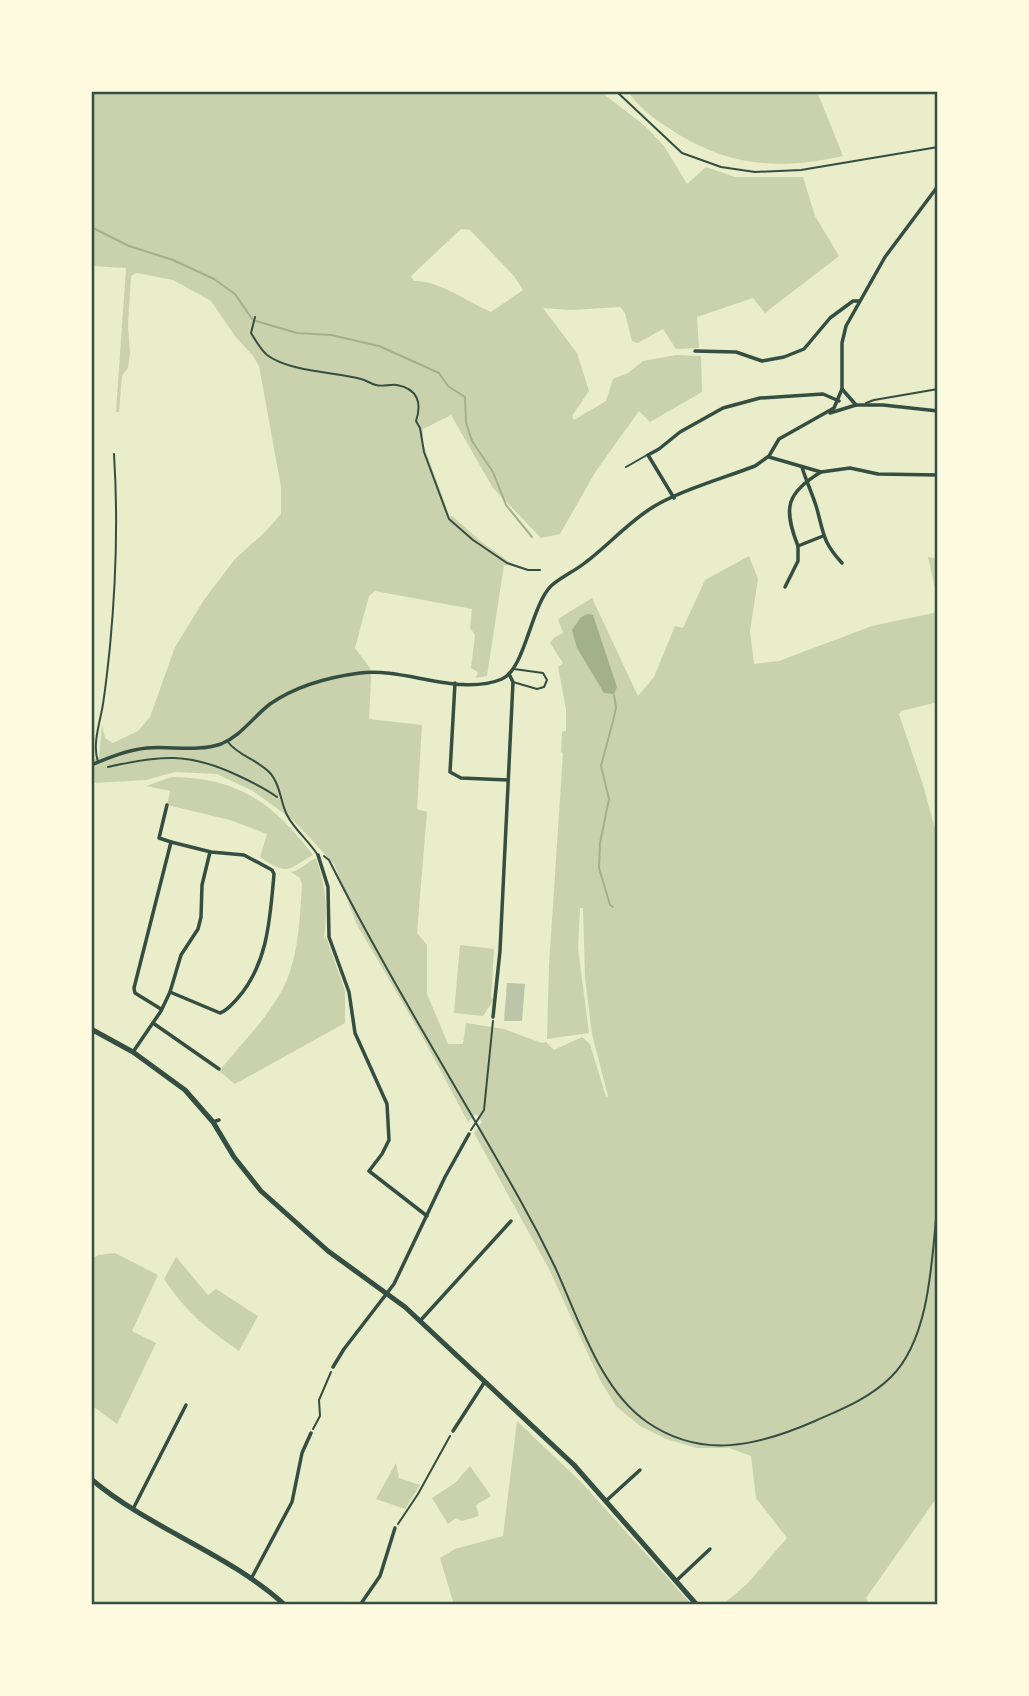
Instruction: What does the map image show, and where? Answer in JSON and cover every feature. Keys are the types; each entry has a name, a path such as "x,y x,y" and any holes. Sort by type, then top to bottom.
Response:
{"street":[{"path":"828,414 839,401 842,389 843,334 885,257 938,187"},
{"path":"695,351 736,352 762,361 784,357 804,349 830,318 853,301 859,301"},
{"path":"842,389 856,405"},
{"path":"674,498 648,455 687,428 723,408 760,398 823,394 839,401"},
{"path":"91,765 144,748 209,747 227,741 241,732 269,705 293,690 326,680 371,672 455,683 493,681 509,674 513,669 550,587 587,562 646,511 755,466 769,456 779,439 828,414 856,405 938,411"},
{"path":"769,456 774,460 796,463 821,472 850,468 878,474 938,475"},
{"path":"802,467 817,508 823,536 842,563"},
{"path":"785,587 798,561 798,545 790,525 789,506 793,494 806,481 821,472"},
{"path":"798,545 823,536"},
{"path":"493,1017 500,951 513,682 509,674"},
{"path":"455,683 450,772 461,778 508,780"},
{"path":"167,805 159,838 211,852 244,855 272,870 274,874 269,926 262,957 245,991 226,1011 216,1012 170,992"},
{"path":"161,1009 135,993 134,988 171,842"},
{"path":"133,1052 170,992 181,955 198,929 202,885 211,852"},
{"path":"318,855 328,887 329,937 349,992 355,1033 387,1104 389,1140 369,1171 427,1216"},
{"path":"153,1023 219,1069"},
{"path":"91,1029 133,1052 185,1090 216,1121 234,1157 261,1191 323,1247 388,1293 421,1321 574,1465 697,1605"},
{"path":"333,1367 398,1276 469,1134"},
{"path":"421,1321 510,1221"},
{"path":"453,1431 485,1381"},
{"path":"132,1510 186,1405"},
{"path":"251,1579 292,1502 302,1453 311,1433"},
{"path":"607,1500 640,1469"},
{"path":"91,1479 132,1510 251,1579 285,1605"},
{"path":"360,1605 380,1576 395,1528"},
{"path":"675,1582 710,1549"}],"lane":[{"path":"862,405 874,400 938,389"},
{"path":"98,762 96,739 103,704 112,624 116,488 114,454"},
{"path":"626,467 648,455"},
{"path":"513,669 543,673 547,680 544,687 537,689 513,682"},
{"path":"227,741 232,747 260,763 272,775 280,788 286,814 318,855"}],"path":[{"path":"616,91 682,153 722,167 755,173 801,170 938,147"},
{"path":"256,317 251,333 268,355 275,359 314,371 362,379 378,386 397,385 410,390 418,398 420,405 416,421 420,428 424,452 449,519 482,547 507,563 518,568 540,570"},
{"path":"108,767 152,758 201,760 247,779 283,802"},
{"path":"330,860 554,1263 606,1376 627,1406 646,1422 672,1436 694,1443 728,1445 759,1442 838,1411 869,1395 892,1377 913,1344 923,1311 938,1198"},
{"path":"469,1134 484,1110 493,1025"},
{"path":"311,1433 320,1416 319,1400 333,1367"},
{"path":"395,1528 418,1494 453,1431"}],"shaded area":[{"path":"91,91 600,91 645,126 664,146 687,184 706,167 735,177 803,177 815,216 839,256 765,313 753,298 697,317 699,348 676,349 663,329 638,343 632,341 625,313 620,307 571,310 543,308 577,353 589,391 572,416 574,420 606,401 613,379 628,373 643,361 676,355 701,356 702,392 650,422 639,411 596,471 560,534 541,538 493,488 451,415 423,429 423,444 450,517 515,566 504,565 487,676 476,678 478,672 471,668 475,635 470,628 472,609 375,591 369,596 355,648 370,668 369,719 422,725 417,809 427,812 417,933 427,945 427,994 448,1044 463,1044 466,1023 504,1029 542,1043 546,1042 554,1050 582,1037 590,1044 606,1097 608,1096 592,1034 585,978 583,908 580,908 578,948 589,1033 547,1039 562,732 566,731 566,709 558,667 563,663 550,643 563,633 558,619 592,598 638,696 654,677 675,626 683,628 705,580 749,556 758,579 750,631 754,664 779,661 872,626 938,612 938,702 901,711 899,714 938,840 938,1496 866,1598 870,1605 722,1605 747,1584 787,1538 756,1498 751,1456 729,1448 697,1448 666,1439 640,1426 616,1406 600,1380 549,1269 474,1133 482,1122 476,1114 468,1122 356,923 334,864 293,820 253,791 217,774 175,772 146,780 95,783 91,760 99,757 102,725 105,738 113,743 138,731 150,717 175,647 204,600 235,559 281,514 281,487 259,366 211,301 173,280 137,273 131,276 128,325 130,353 128,368 122,376 119,412 116,412 126,268 91,266","holes":["461,229 470,230 514,276 523,290 491,312 443,288 414,281 411,276"]},
{"path":"628,91 823,91 818,94 843,156 818,161 773,164 730,157 688,140 667,127 636,102"},
{"path":"928,557 938,559 938,602"},
{"path":"593,615 617,687 614,694 604,693 577,648 572,630 581,617"},
{"path":"172,777 217,782 253,797 284,821 313,855 288,869 277,867 260,857 267,834 230,820 167,805 170,791 146,786"},
{"path":"316,858 325,897 324,938 327,939 345,991 345,1023 235,1084 219,1071 265,1016 287,980 300,920 302,884 300,878 291,872"},
{"path":"460,945 494,949 491,998 494,999 483,1016 454,1013"},
{"path":"115,1253 158,1275 132,1331 156,1343 117,1424 91,1405 91,1259 98,1255"},
{"path":"176,1257 208,1295 216,1289 258,1316 239,1351 198,1319 164,1279"},
{"path":"517,1421 582,1483 692,1605 454,1605 440,1558 455,1549 503,1536"},
{"path":"396,1463 399,1478 420,1485 405,1509 376,1499"},
{"path":"470,1466 491,1496 476,1505 479,1516 462,1521 456,1518 448,1524 432,1498 455,1483"}],"building":[{"path":"507,983 525,984 522,1021 504,1021"}],"waterway":[{"path":"91,227 129,246 173,260 214,279 235,294 252,319"},
{"path":"256,321 297,333 331,335 379,346 439,373 448,386 465,397 466,422 472,441 493,472 506,505 532,537"},
{"path":"613,907 610,905 599,868 600,843 609,799 601,766 616,708 614,695"}]}
